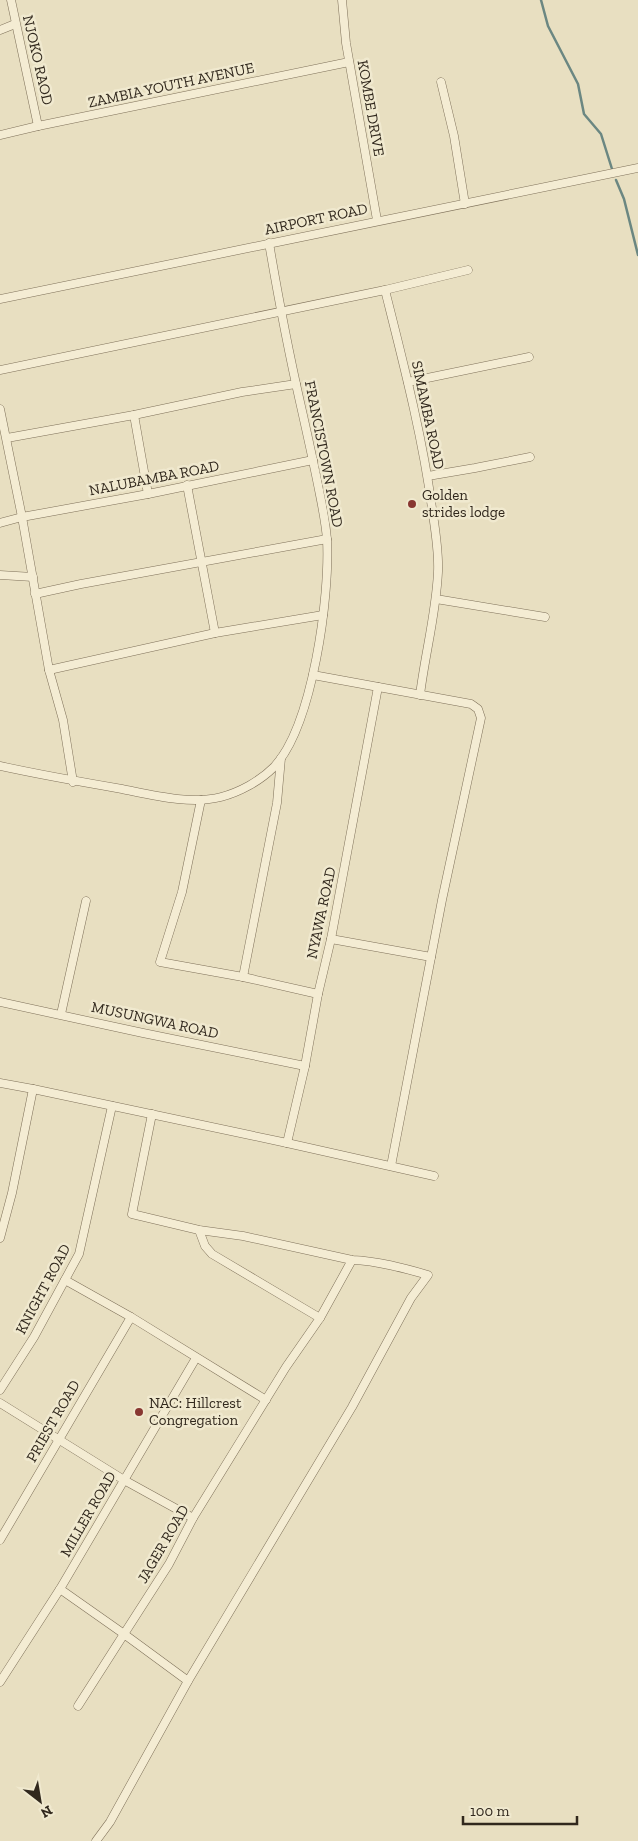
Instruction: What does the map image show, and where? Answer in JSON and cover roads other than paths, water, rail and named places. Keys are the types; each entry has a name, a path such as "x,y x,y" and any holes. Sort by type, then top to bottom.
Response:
{"street":[{"name":"NJOKO RAOD","path":"11,0 38,126"},
{"name":"KOMBE DRIVE","path":"342,0 349,62 377,220"},
{"path":"0,30 16,24"},
{"name":"ZAMBIA YOUTH AVENUE","path":"0,135 349,62"},
{"path":"440,82 454,136 465,204"},
{"name":"AIRPORT ROAD","path":"0,299 377,220 465,204 638,168"},
{"name":"FRANCISTOWN ROAD","path":"0,766 73,782 161,797 201,800 219,798 250,786 266,774 281,758 288,747 301,717 312,675 323,615 327,574 327,539 313,460 269,244"},
{"path":"0,370 281,310 385,290 468,270"},
{"name":"SIMAMBA ROAD","path":"385,290 408,382 428,476 438,551 436,599 420,695"},
{"path":"408,382 529,357"},
{"path":"7,438 134,415 233,394 296,384"},
{"path":"0,409 22,517 48,670 63,720 73,782"},
{"path":"134,415 148,494"},
{"path":"428,476 530,457"},
{"name":"NALUBAMBA ROAD","path":"0,524 22,517 148,494 313,460"},
{"path":"187,485 215,633"},
{"path":"35,594 327,539"},
{"path":"0,575 33,577"},
{"path":"436,599 545,617"},
{"path":"48,670 215,633 323,615"},
{"path":"312,675 471,704 478,709 480,718 391,1166"},
{"name":"NYAWA ROAD","path":"288,1143 331,939 378,687"},
{"path":"243,977 277,803 281,758"},
{"path":"201,800 182,892 160,962 243,977 318,994"},
{"path":"61,1014 86,901"},
{"path":"331,939 431,957"},
{"name":"MUSUNGWA ROAD","path":"0,1002 305,1066"},
{"path":"0,1083 33,1088 434,1176"},
{"path":"0,1238 12,1193 33,1088"},
{"name":"KNIGHT ROAD","path":"0,1390 34,1337 82,1246 112,1106"},
{"path":"96,1841 110,1822 188,1681 352,1407 411,1298 428,1275 388,1264 352,1260 253,1238 199,1230 132,1214 152,1114"},
{"path":"199,1230 205,1246 212,1254 320,1318"},
{"name":"JAGER ROAD","path":"78,1706 169,1564 193,1518 266,1400 320,1318 352,1260"},
{"path":"65,1280 131,1317 266,1400"},
{"name":"PRIEST ROAD","path":"0,1540 131,1317"},
{"name":"MILLER ROAD","path":"0,1682 60,1589 196,1358"},
{"path":"0,1403 124,1480 193,1518"},
{"path":"60,1589 188,1681"}],"waterway":[{"path":"541,0 548,26 578,84 584,114 601,134 612,169"},
{"path":"616,180 624,199 638,255"}],"place":[{"name":"Golden strides lodge","path":"412,504"},
{"name":"NAC: Hillcrest Congregation","path":"139,1412"}]}
